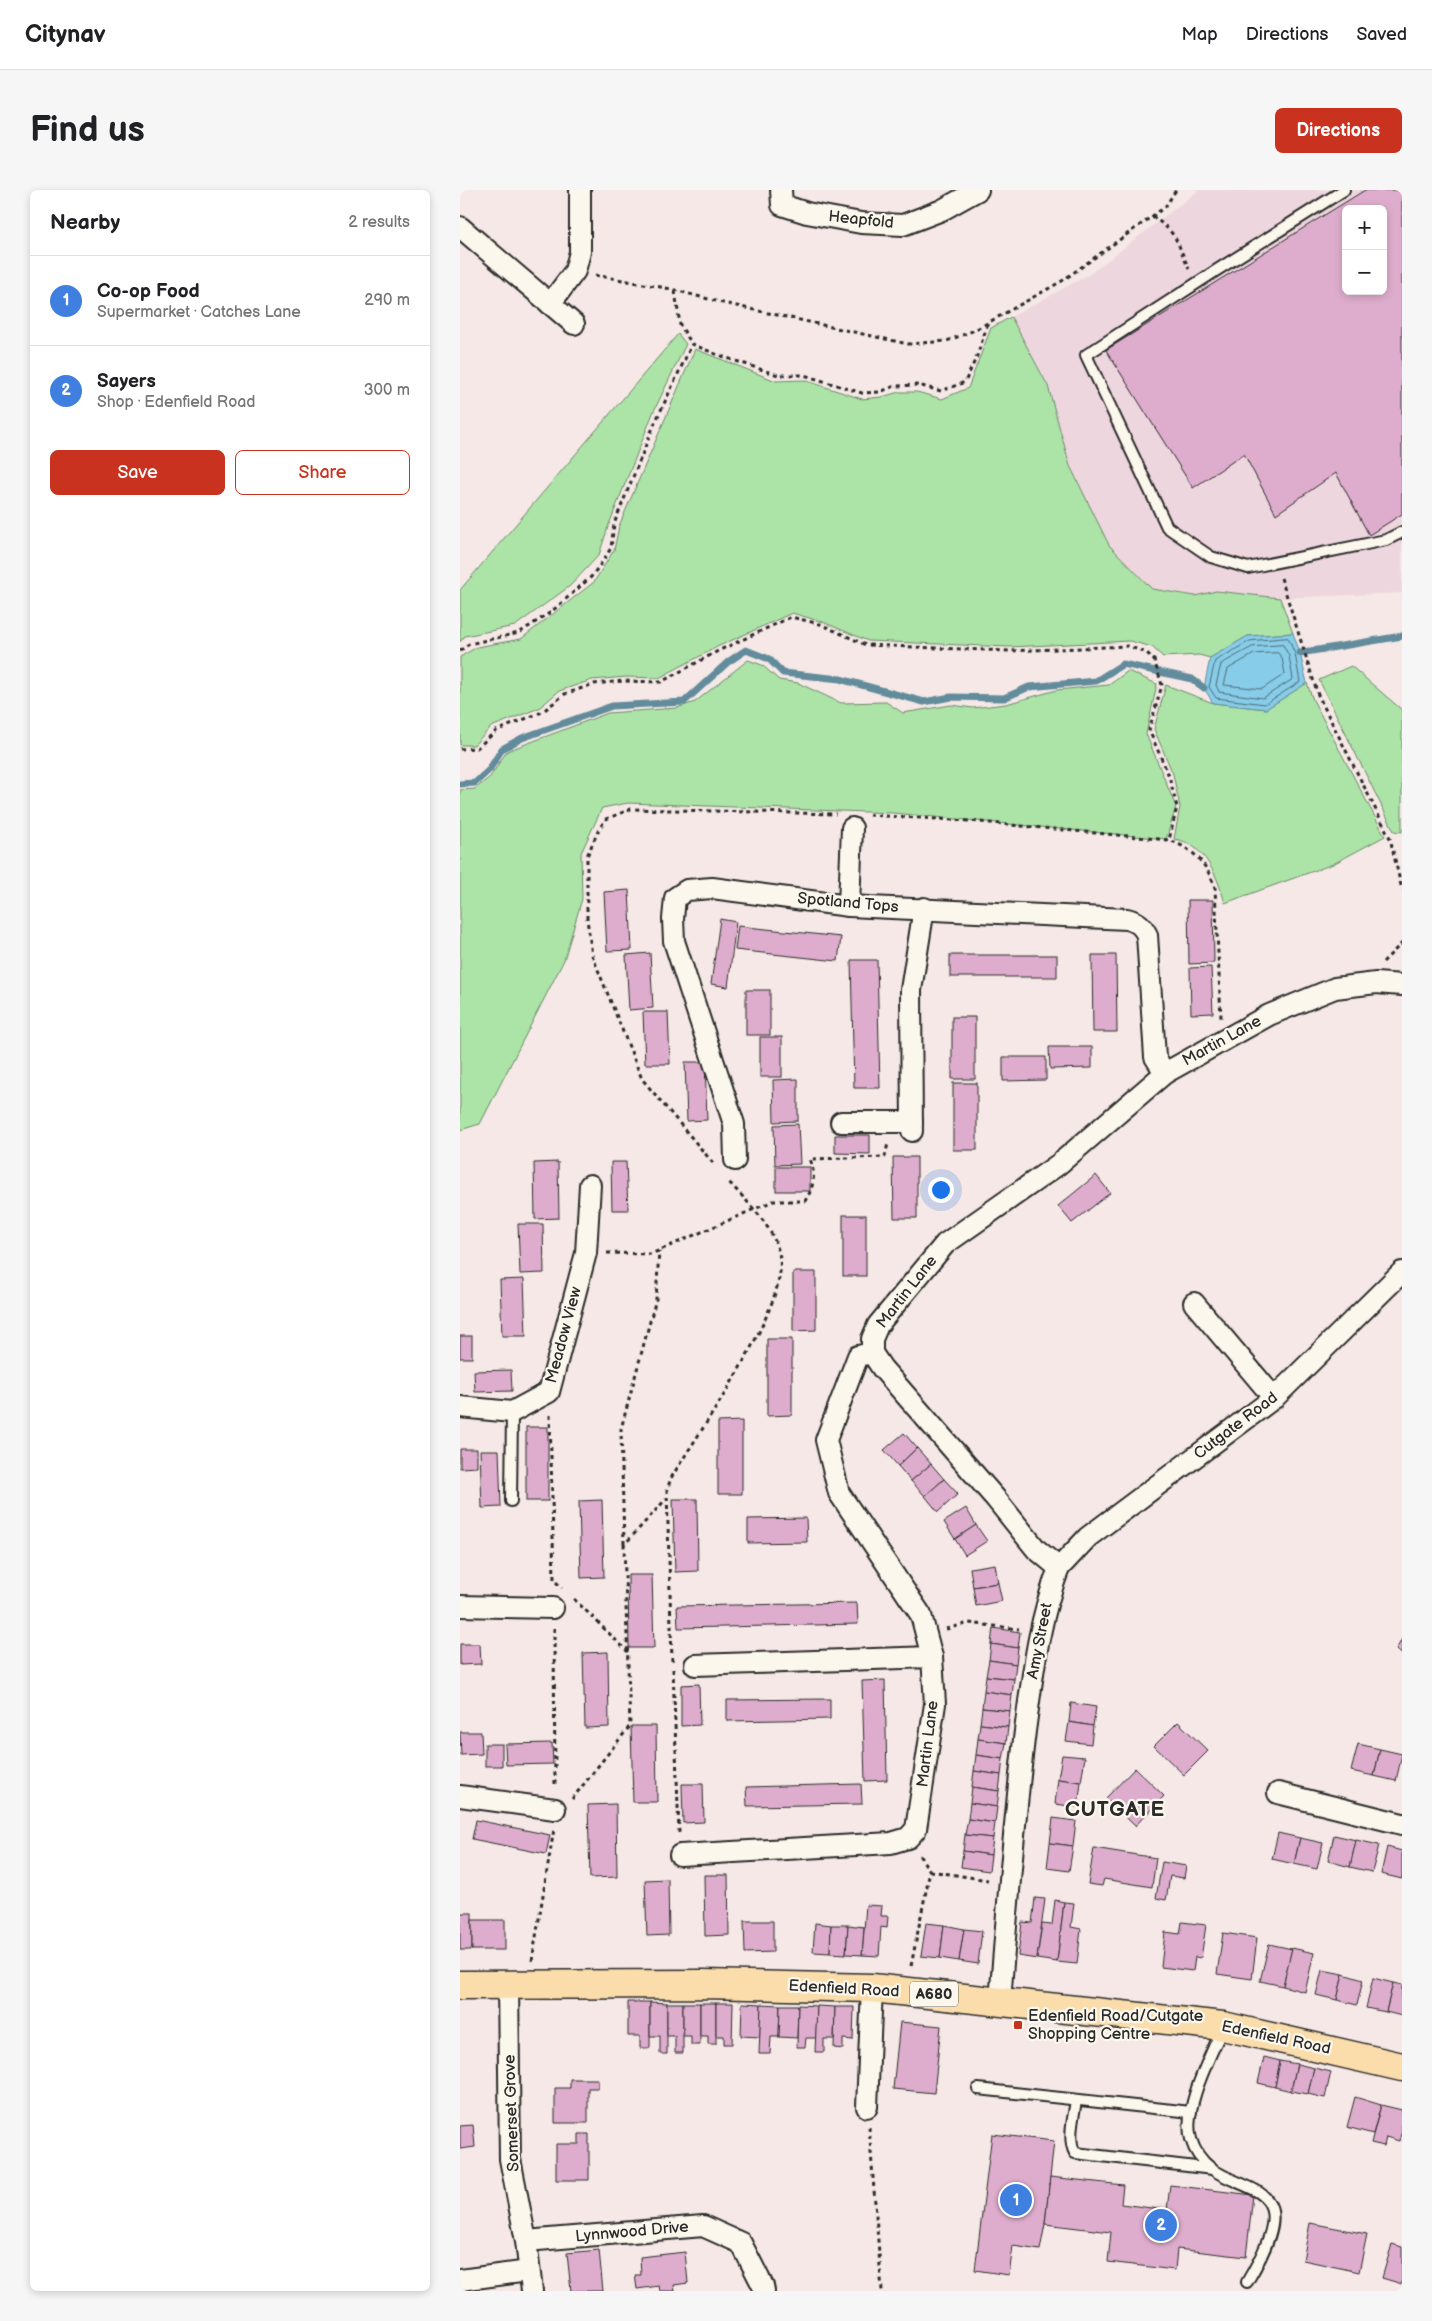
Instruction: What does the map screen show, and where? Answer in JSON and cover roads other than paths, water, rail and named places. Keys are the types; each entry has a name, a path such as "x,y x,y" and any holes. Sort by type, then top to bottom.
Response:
{"main road":[{"name":"Edenfield Road","path":"460,1984 703,1984 872,1988 1223,2026 1402,2067"}],"street":[{"path":"550,304 574,271 580,252 580,190"},
{"name":"Heapfold","path":"778,203 806,213 861,223 903,225 942,210 978,190"},
{"path":"460,227 574,324"},
{"path":"849,906 853,819"},
{"name":"Spotland Tops","path":"729,1167 734,1124 674,941 673,919 675,898 687,890 712,888 849,906 924,908 1137,921 1143,927 1147,936 1155,1057 1165,1073"},
{"path":"841,1122 906,1125 911,990 924,908"},
{"name":"Martin Lane","path":"680,1855 891,1843 908,1838 916,1829 935,1704 932,1657 921,1615 839,1493 826,1440 858,1356 872,1353 872,1339 878,1325 896,1301 945,1244 1059,1164 1165,1073 1268,1015 1335,988 1376,983 1402,985"},
{"name":"Meadow View","path":"512,1412 549,1392 586,1253 590,1185"},
{"name":"Cutgate Road","path":"1059,1568 1088,1538 1274,1398 1402,1272"},
{"path":"1194,1303 1274,1398"},
{"path":"872,1353 882,1368 996,1499 1036,1549 1059,1568"},
{"path":"460,1407 512,1412"},
{"name":"Amy Street","path":"1000,2001 1018,1790 1040,1632 1046,1602 1059,1568"},
{"path":"460,1606 553,1608"},
{"path":"695,1665 932,1657"},
{"path":"1278,1793 1402,1824"},
{"path":"460,1796 555,1814"},
{"name":"Somerset Grove","path":"518,1983 510,2159 526,2241 532,2291"},
{"path":"867,2107 872,1988"},
{"name":"Lynnwood Drive","path":"526,2241 703,2226 741,2243 764,2291"},
{"path":"460,2280 529,2271"}],"lane":[{"path":"1344,190 1086,356 1167,527 1211,556 1248,568 1386,540 1402,532"},
{"path":"511,1501 512,1412"},
{"path":"1223,2026 1191,2104 1190,2138 1199,2155 1213,2169 1260,2192 1271,2205 1274,2225 1263,2256 1247,2282"},
{"path":"978,2089 1191,2112"},
{"path":"1076,2100 1071,2138 1075,2153 1213,2169"}],"water":[{"path":"1293,633 1307,683 1266,709 1213,703 1204,688 1210,658 1248,636"}],"waterway":[{"path":"1300,653 1402,636"},
{"path":"460,784 475,783 489,770 502,749 522,738 612,706 684,702 728,662 746,650 769,659 783,673 840,679 924,702 951,697 1004,698 1029,687 1096,681 1123,664 1192,679 1204,688"}],"place":[{"name":"Edenfield Road/Cutgate Shopping Centre","path":"1018,2025"},
{"name":"Co-op Food","path":"1016,2200"},
{"name":"Sayers","path":"1161,2225"}],"district":[{"name":"CUTGATE","path":"1115,1809"}]}
